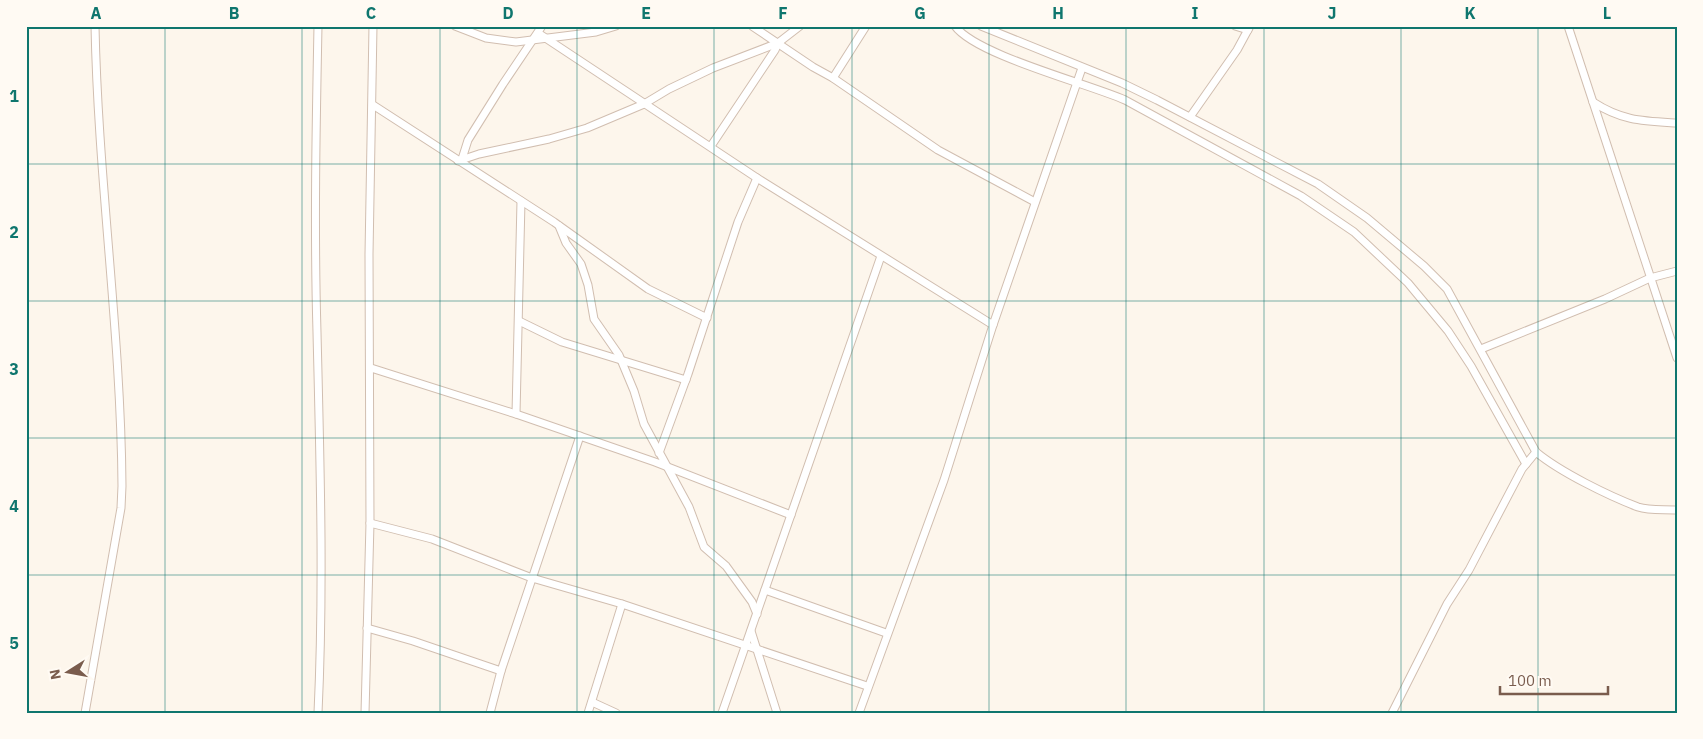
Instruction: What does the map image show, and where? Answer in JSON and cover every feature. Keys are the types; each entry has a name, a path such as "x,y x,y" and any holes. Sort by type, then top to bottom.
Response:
{"street":[{"path":"85,713 121,508 122,486 113,284 103,176 95,26"},
{"path":"318,26 315,198 320,425 321,657 318,713"},
{"path":"365,713 370,523 371,368 369,254 373,26"},
{"path":"454,26 505,42 533,41 596,32 616,26"},
{"path":"752,26 813,68 833,78 938,150 1035,202"},
{"path":"460,160 579,131 644,104 668,89 713,68 778,43 800,26"},
{"path":"833,78 866,26"},
{"path":"955,26 970,39 1018,62 1077,81 1124,100 1301,196 1354,232 1408,283 1448,331 1471,366 1526,464"},
{"path":"981,26 1122,83 1318,184 1367,218 1424,266 1447,289 1536,452 1545,460 1586,482 1640,507 1677,510"},
{"path":"1190,117 1237,50 1249,28 1235,26"},
{"path":"1568,26 1677,358"},
{"path":"460,160 468,140 540,30 546,39 757,178 993,325"},
{"path":"711,146 776,50 778,43"},
{"path":"859,713 886,633 944,480 993,325 1082,68"},
{"path":"1593,102 1607,111 1629,120 1677,123"},
{"path":"373,105 559,226 648,289 707,318"},
{"path":"656,462 686,380 738,222 757,178"},
{"path":"516,414 521,201"},
{"path":"559,226 566,243 581,264 588,285 594,319 621,361 634,391 644,424 688,507 704,547 726,566 752,602 757,614"},
{"path":"722,713 881,256"},
{"path":"1481,349 1605,299 1650,278 1677,272"},
{"path":"519,321 562,342 686,380"},
{"path":"371,368 516,414 656,462 791,515"},
{"path":"490,713 501,671 580,436"},
{"path":"1392,713 1447,604 1469,570 1526,464 1536,452"},
{"path":"370,523 432,539 532,578 622,604 746,647 868,686"},
{"path":"766,590 886,633"},
{"path":"588,713 622,604"},
{"path":"367,628 414,641 501,671"},
{"path":"751,631 778,713"},
{"path":"592,702 616,713"}]}
